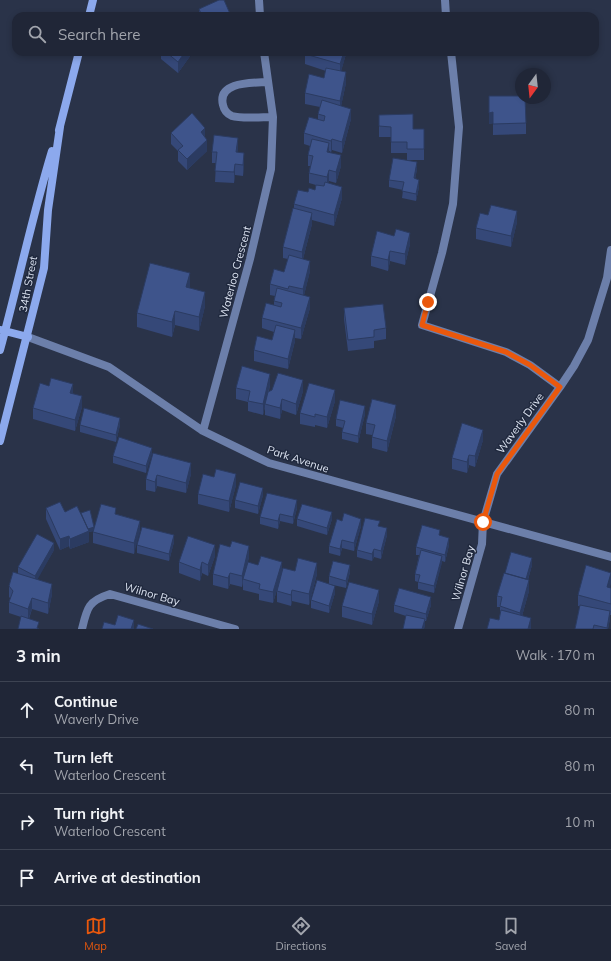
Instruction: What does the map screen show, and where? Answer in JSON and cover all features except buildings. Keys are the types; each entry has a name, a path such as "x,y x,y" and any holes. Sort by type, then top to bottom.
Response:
{"main road":[{"path":"90,12 93,0"},
{"name":"34th Street","path":"0,350 3,330 24,262 35,207 60,127 78,56"},
{"name":"34th Street","path":"0,441 28,337 44,268 48,210 60,127"},
{"name":"Park Avenue","path":"3,330 28,337"}],"street":[{"path":"259,0 260,12"},
{"path":"445,0 446,12"},
{"name":"Waterloo Crescent","path":"203,431 264,206 271,169 273,117 265,56"},
{"path":"451,56 459,126 453,204 442,253 422,325 506,352 530,365 560,387"},
{"path":"268,82 237,85 226,89 222,94 222,104 225,111 233,116 273,117"},
{"name":"Waverly Drive","path":"483,522 497,474 560,387 574,366 588,340 607,278 611,250"},
{"name":"Park Avenue","path":"28,337 109,367 203,431 270,463 611,558"},
{"name":"Wilnor Bay","path":"458,629 482,544 483,522"},
{"name":"Wilnor Bay","path":"82,629 89,606 95,599 110,594 235,629"}],"route":[{"path":"428,302 422,325 506,352 530,365 560,387 497,474 483,522"}]}
